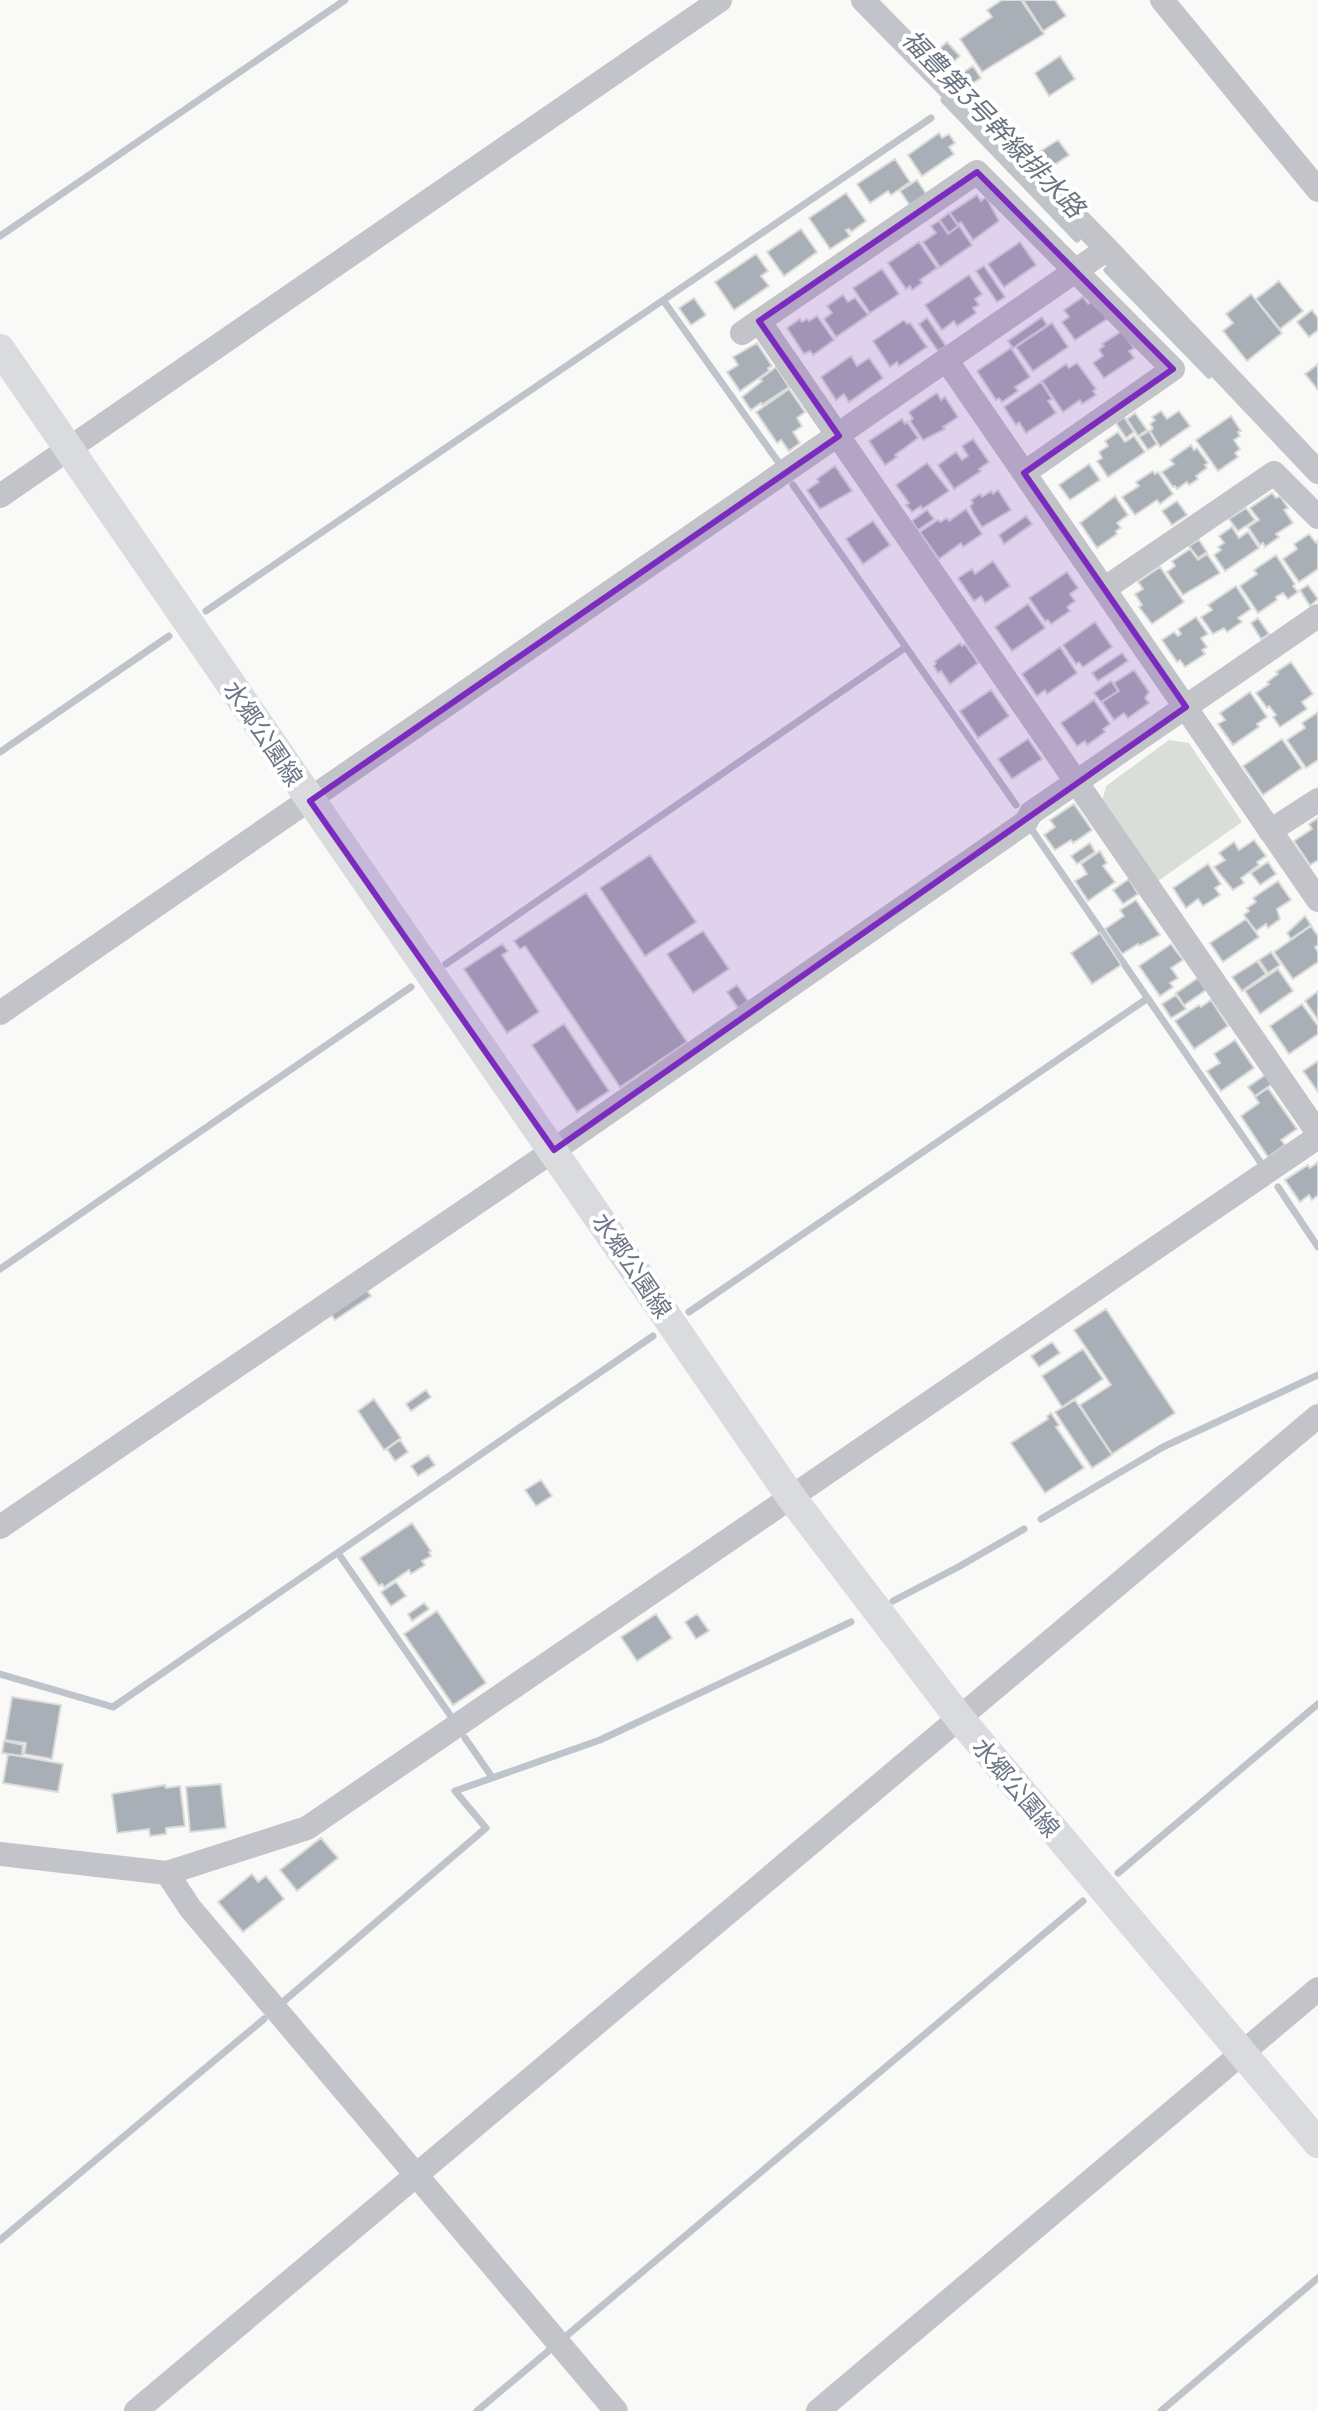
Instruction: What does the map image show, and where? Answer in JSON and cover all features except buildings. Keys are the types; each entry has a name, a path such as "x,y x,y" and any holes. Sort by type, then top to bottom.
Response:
{"main road":[{"name":"水郷公園線","path":"0,349 791,1497 960,1719 1318,2143"}],"street":[{"path":"0,496 720,0"},
{"path":"863,0 1107,249 1318,472"},
{"path":"1162,0 1318,190"},
{"path":"0,1854 167,1873 307,1828 1318,1135 839,436 751,327 977,172 1173,369 1024,473"},
{"path":"0,1013 1107,249"},
{"path":"947,361 1318,900"},
{"path":"1104,589 1274,473 1318,517"},
{"path":"0,1527 554,1150 1026,822 1031,813 1318,616"},
{"path":"1270,831 1318,800"},
{"path":"136,2411 1318,1416"},
{"path":"167,1873 190,1908 616,2411"},
{"path":"818,2411 1318,1989"}],"highlighted area":[{"path":"977,172 1173,369 1024,473 1186,707 554,1150 310,801 839,436 759,321"}],"shaded area":[{"path":"1169,740 1189,743 1242,822 1158,881 1102,802 1106,786"}],"waterway":[{"path":"0,236 345,0"},
{"name":"福豊第3号幹線排水路","path":"944,100 1077,239"},
{"path":"206,611 931,118"},
{"name":"福豊第3号幹線排水路","path":"1107,270 1209,375"},
{"path":"663,300 779,463"},
{"path":"793,485 1016,805"},
{"path":"0,752 169,636"},
{"path":"446,964 906,647"},
{"path":"1032,830 1261,1163"},
{"path":"0,1269 411,987"},
{"path":"689,1312 1148,998"},
{"path":"1278,1187 1318,1247"},
{"path":"0,1674 113,1707 653,1336"},
{"path":"1041,1519 1163,1447 1318,1375"},
{"path":"893,1601 1024,1529"},
{"path":"338,1553 450,1715"},
{"path":"284,2001 486,1828 455,1791 600,1740 851,1622"},
{"path":"1118,1873 1318,1704"},
{"path":"465,1738 492,1777"},
{"path":"565,2337 1083,1901"},
{"path":"0,2240 264,2019"},
{"path":"1161,2411 1318,2278"},
{"path":"477,2411 552,2348"}]}
